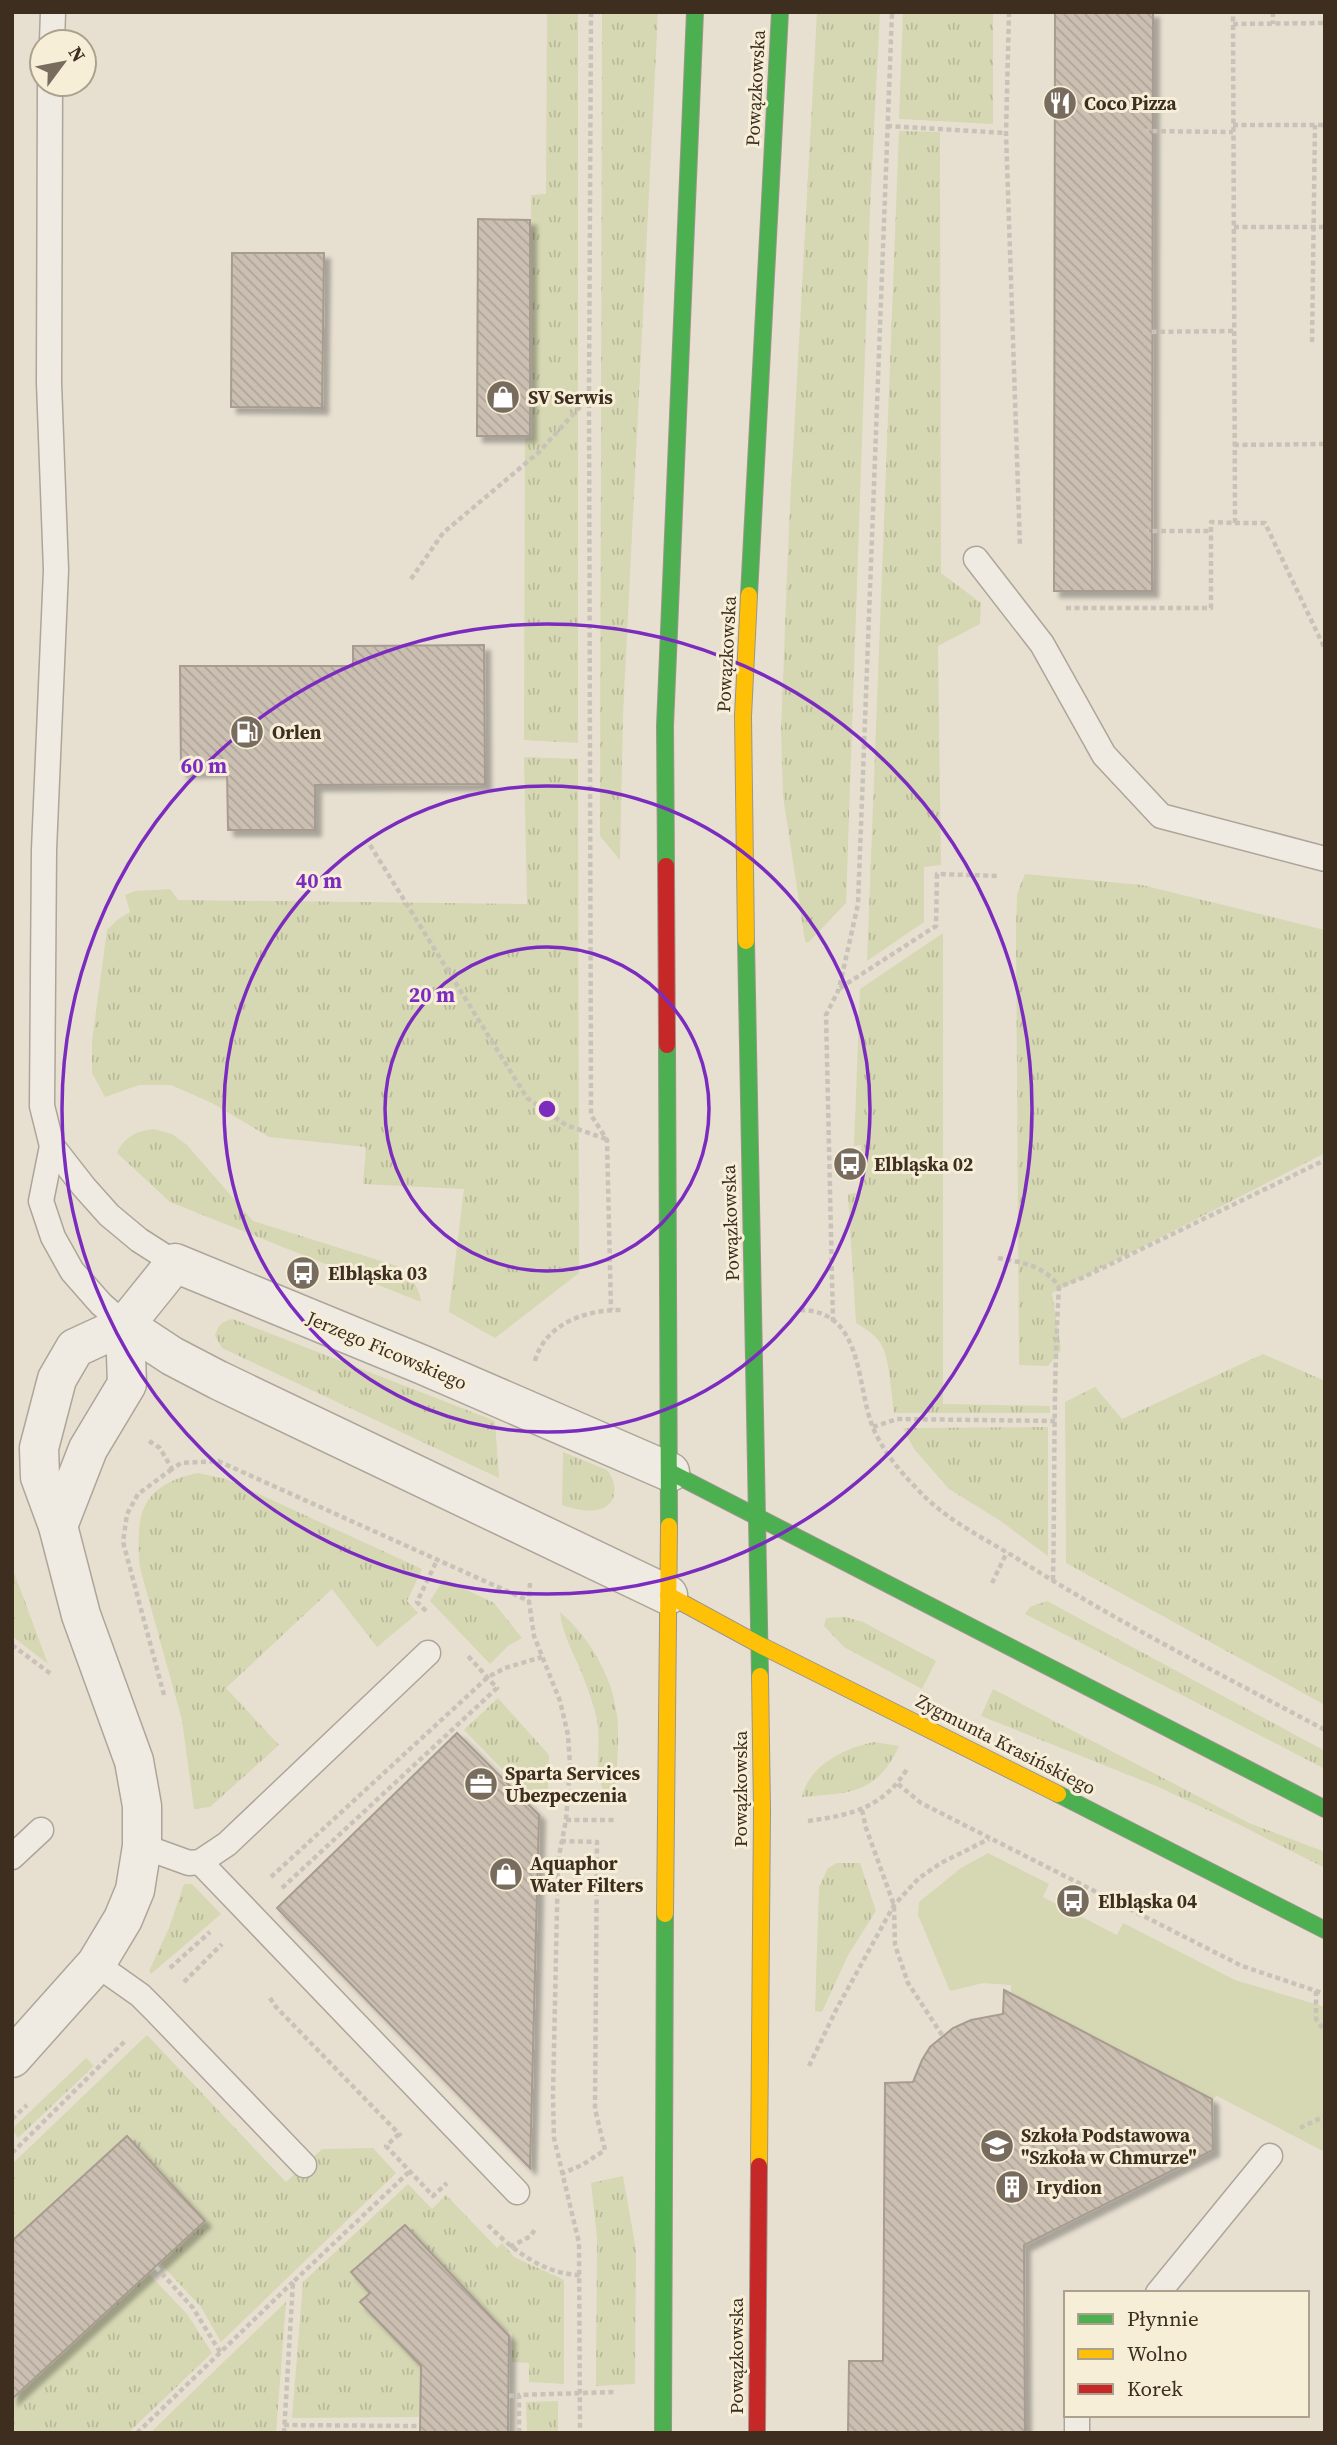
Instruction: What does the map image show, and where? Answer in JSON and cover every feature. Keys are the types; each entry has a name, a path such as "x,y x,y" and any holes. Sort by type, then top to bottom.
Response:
{"main road":[{"path":"663,2433 670,1472 665,726 695,12"},
{"name":"Powązkowska","path":"757,2433 762,1810 748,1135 743,716 780,12"},
{"path":"670,1472 1325,1810"},
{"name":"Zygmunta Krasińskiego","path":"668,1595 760,1645 1325,1930"}],"street":[{"name":"Jerzego Ficowskiego","path":"175,1263 423,1365 670,1472"},
{"path":"12,2059 96,1964 123,1919 135,1891 142,1846 142,1806 134,1762 81,1615 58,1526 40,1478 38,1448 57,1379 75,1348 125,1325 175,1263"},
{"path":"58,1526 88,1449 127,1384 125,1325"},
{"path":"125,1325 172,1356 218,1380 668,1595"},
{"path":"1261,1897 1325,1913"}],"lane":[{"path":"50,98 49,383 56,570 44,850 42,1106 52,1146 41,1201 53,1237 72,1271 101,1304 125,1325"},
{"path":"976,559 1042,644 1104,755 1161,816 1325,859"},
{"path":"52,1146 109,1215 139,1240 175,1263"},
{"path":"142,1846 189,1863 200,1862 228,1844 428,1653"},
{"path":"12,1857 41,1830"},
{"path":"200,1862 517,2192"},
{"path":"96,1964 148,2003 304,2165"},
{"path":"1160,2291 1270,2156"}],"path":[{"path":"591,12 591,1115 607,1140 611,1310"},
{"path":"834,1322 826,1016 839,989 858,904 892,12"},
{"path":"1009,12 1006,133 1020,559"},
{"path":"1233,12 1235,523"},
{"path":"1273,12 1273,24"},
{"path":"1233,24 1325,23"},
{"path":"1233,125 1325,125"},
{"path":"1312,342 1315,125"},
{"path":"887,126 1006,133"},
{"path":"1144,131 1233,132"},
{"path":"1234,227 1325,227"},
{"path":"1143,332 1234,331"},
{"path":"411,579 443,533 538,453 589,397"},
{"path":"1234,445 1325,444"},
{"path":"1070,608 1211,608 1211,522 1265,523 1325,649"},
{"path":"1144,531 1211,531"},
{"path":"370,845 527,1098 566,1125 607,1140"},
{"path":"839,989 936,926 937,874 1000,876"},
{"path":"1059,1287 1325,1160"},
{"path":"998,1258 1032,1266 1047,1274 1059,1287 1054,1376 1056,1421 1053,1581"},
{"path":"534,1363 549,1337 564,1323 583,1314 626,1310"},
{"path":"807,1310 827,1316 842,1330 853,1347 873,1427 888,1455 937,1509 1053,1581 1325,1730"},
{"path":"110,1413 160,1448 172,1469"},
{"path":"873,1427 897,1419 1056,1421"},
{"path":"166,1699 123,1542 127,1514 138,1494 180,1463 218,1461 529,1601"},
{"path":"990,1585 1007,1552"},
{"path":"530,1592 534,1636 560,1701 568,1735 570,1765 566,1820 558,1861 553,2096 554,2138 560,2175 579,2243 580,2433"},
{"path":"12,1645 59,1681"},
{"path":"12,2153 148,2003 488,1677 505,1668 542,1657"},
{"path":"246,1911 497,1688"},
{"path":"801,1822 840,1817 862,1810 898,1784 911,1763"},
{"path":"898,1784 921,1803 1242,1966 1325,1994"},
{"path":"862,1810 894,1905 895,1944 908,1983 942,2035"},
{"path":"566,1820 610,1820"},
{"path":"804,2077 835,2010 894,1905 919,1878 941,1863 989,1838"},
{"path":"560,2175 605,2150 595,2109 597,1842 561,1841"},
{"path":"148,2003 225,1941"},
{"path":"1316,1992 1316,2019 1325,2032"},
{"path":"1289,2134 1325,2116"},
{"path":"399,2134 386,2146 433,2196 447,2183"},
{"path":"137,2433 410,2171"},
{"path":"156,2267 193,2308 220,2352"},
{"path":"284,2433 293,2282"},
{"path":"509,2396 625,2392"},
{"path":"519,2395 519,2433"},
{"path":"284,2425 420,2426"},
{"path":"143,2427 149,2433"}],"green space":[{"path":"547,12 578,12 578,743 524,740 525,438 532,437 531,195 546,194"},
{"path":"602,12 658,12 623,715 620,860 600,836"},
{"path":"817,12 880,12 870,208 846,903 808,943 805,941 783,796 781,731 789,525"},
{"path":"903,12 993,12 993,124 899,119"},
{"path":"899,131 940,132 941,573 981,603 980,624 938,646 941,865 924,867 924,922 867,961"},
{"path":"524,757 578,759 579,1273 495,1338 449,1312 464,1189 363,1184 366,1147 269,1137 212,1103 171,1085 139,1085 105,1097 92,1073 92,1041 107,930 130,912 125,895 135,891 170,889 178,900 527,904"},
{"path":"1025,874 1142,885 1325,930 1325,1153 1052,1293 1061,1350 1048,1366 1019,1365 1016,928 1017,894"},
{"path":"943,933 943,1404 1050,1406 1050,1413 894,1413 883,1348 874,1336 856,1323 848,1194 862,1192 861,1145 854,1146 860,989"},
{"path":"154,1129 172,1134 187,1145 253,1221 397,1266 416,1286 421,1302 170,1202 117,1153 131,1136"},
{"path":"233,1319 495,1421 499,1478 222,1348 215,1336 216,1332 221,1324"},
{"path":"1263,1354 1325,1381 1325,1705 1066,1563 1065,1402 1095,1387 1122,1419"},
{"path":"1048,1427 1048,1556 999,1520 949,1489 914,1449 903,1428"},
{"path":"563,1452 607,1470 614,1488 609,1504 604,1508 592,1510 562,1505"},
{"path":"198,1473 226,1479 422,1569 407,1601 418,1613 377,1647 332,1589 226,1688 279,1745 210,1807 194,1809 182,1720 140,1568 139,1532 145,1505 153,1494 179,1478"},
{"path":"12,1567 48,1664 12,1636"},
{"path":"444,1579 494,1603 522,1638 508,1646 490,1664 430,1601"},
{"path":"1047,1601 1325,1751 1325,1769 1025,1614 1030,1607"},
{"path":"560,1612 590,1646 610,1686 618,1725 615,1797 606,1795 599,1778 596,1715 566,1638"},
{"path":"846,1617 863,1622 936,1661 922,1689 844,1647 824,1626 826,1618"},
{"path":"993,1689 1249,1823 1325,1852 1325,1868 1156,1786 981,1716"},
{"path":"498,1698 549,1755 548,1792 536,1804 464,1730"},
{"path":"874,1742 899,1746 881,1774 871,1782 848,1792 802,1797 812,1776 820,1767 840,1754"},
{"path":"988,1853 1049,1884 1043,1897 1117,1935 1123,1923 1235,1980 1325,2007 1325,2152 1217,2096 1212,2099 1011,1993 1011,1985 983,1983 950,1991 918,1915 919,1902 961,1868"},
{"path":"837,1863 860,1863 876,1911 848,1955 822,2012 815,2011 819,1887 828,1868"},
{"path":"184,1884 192,1884 221,1914 151,1974 149,1971 169,1928"},
{"path":"147,2035 286,2182 322,2149 373,2148 396,2173 221,2342 201,2307 160,2263 205,2220 127,2136 12,2241 12,2164"},
{"path":"86,2058 94,2066 18,2138 12,2129"},
{"path":"623,2176 636,2250 635,2384 596,2386 597,2238 591,2183"},
{"path":"408,2184 432,2209 446,2195 497,2248 502,2243 514,2257 564,2280 564,2384 529,2382 529,2363 512,2362 512,2333 509,2331 509,2336 405,2225 351,2272 370,2293 360,2302 421,2366 420,2417 292,2418 303,2282"},
{"path":"148,2273 187,2314 212,2353 128,2433 12,2433 12,2399"},
{"path":"286,2302 276,2433 155,2433 153,2430"},
{"path":"558,2401 558,2433 527,2433 526,2402"}],"building":[{"path":"1055,12 1153,12 1152,591 1054,591"},
{"path":"478,219 530,220 530,436 477,436"},
{"path":"232,253 324,253 322,408 231,407"},
{"path":"484,645 485,784 315,785 315,830 228,830 227,771 181,772 180,666 353,666 353,646"},
{"path":"457,1733 539,1815 530,2168 277,1908"},
{"name":"Irydion","path":"1004,1990 1212,2099 1213,2150 1024,2245 1025,2433 848,2433 849,2361 883,2361 885,2083 913,2082 930,2047 953,2028 971,2020 1003,2014"},
{"path":"127,2136 205,2221 12,2399 12,2241"},
{"path":"405,2225 509,2336 508,2433 420,2433 421,2366 360,2302 370,2293 351,2272"}],"traffic: fast":[{"path":"666,866 665,726 695,12"},
{"path":"749,595 780,12"},
{"path":"746,941 760,1676"},
{"path":"667,1045 669,1526"},
{"path":"670,1472 1325,1809"},
{"path":"1058,1794 1325,1930"},
{"path":"663,2433 665,1914"}],"traffic: slow":[{"path":"746,941 743,716 749,595"},
{"path":"665,1914 669,1526"},
{"path":"668,1595 760,1645 1058,1794"},
{"path":"759,2166 762,1810 760,1676"}],"traffic: jam":[{"path":"666,866 667,1045"},
{"path":"757,2433 759,2166"}],"place":[{"name":"Coco Pizza","path":"1060,103"},
{"name":"SV Serwis","path":"503,397"},
{"name":"Orlen","path":"247,732"},
{"name":"Elbląska 02","path":"850,1164"},
{"name":"Elbląska 03","path":"303,1273"},
{"name":"Sparta Services Ubezpeczenia","path":"481,1784"},
{"name":"Aquaphor Water Filters","path":"506,1874"},
{"name":"Elbląska 04","path":"1073,1901"},
{"name":"Szkoła Podstawowa \"Szkoła w Chmurze\"","path":"997,2146"},
{"name":"Irydion","path":"1012,2187"}]}
